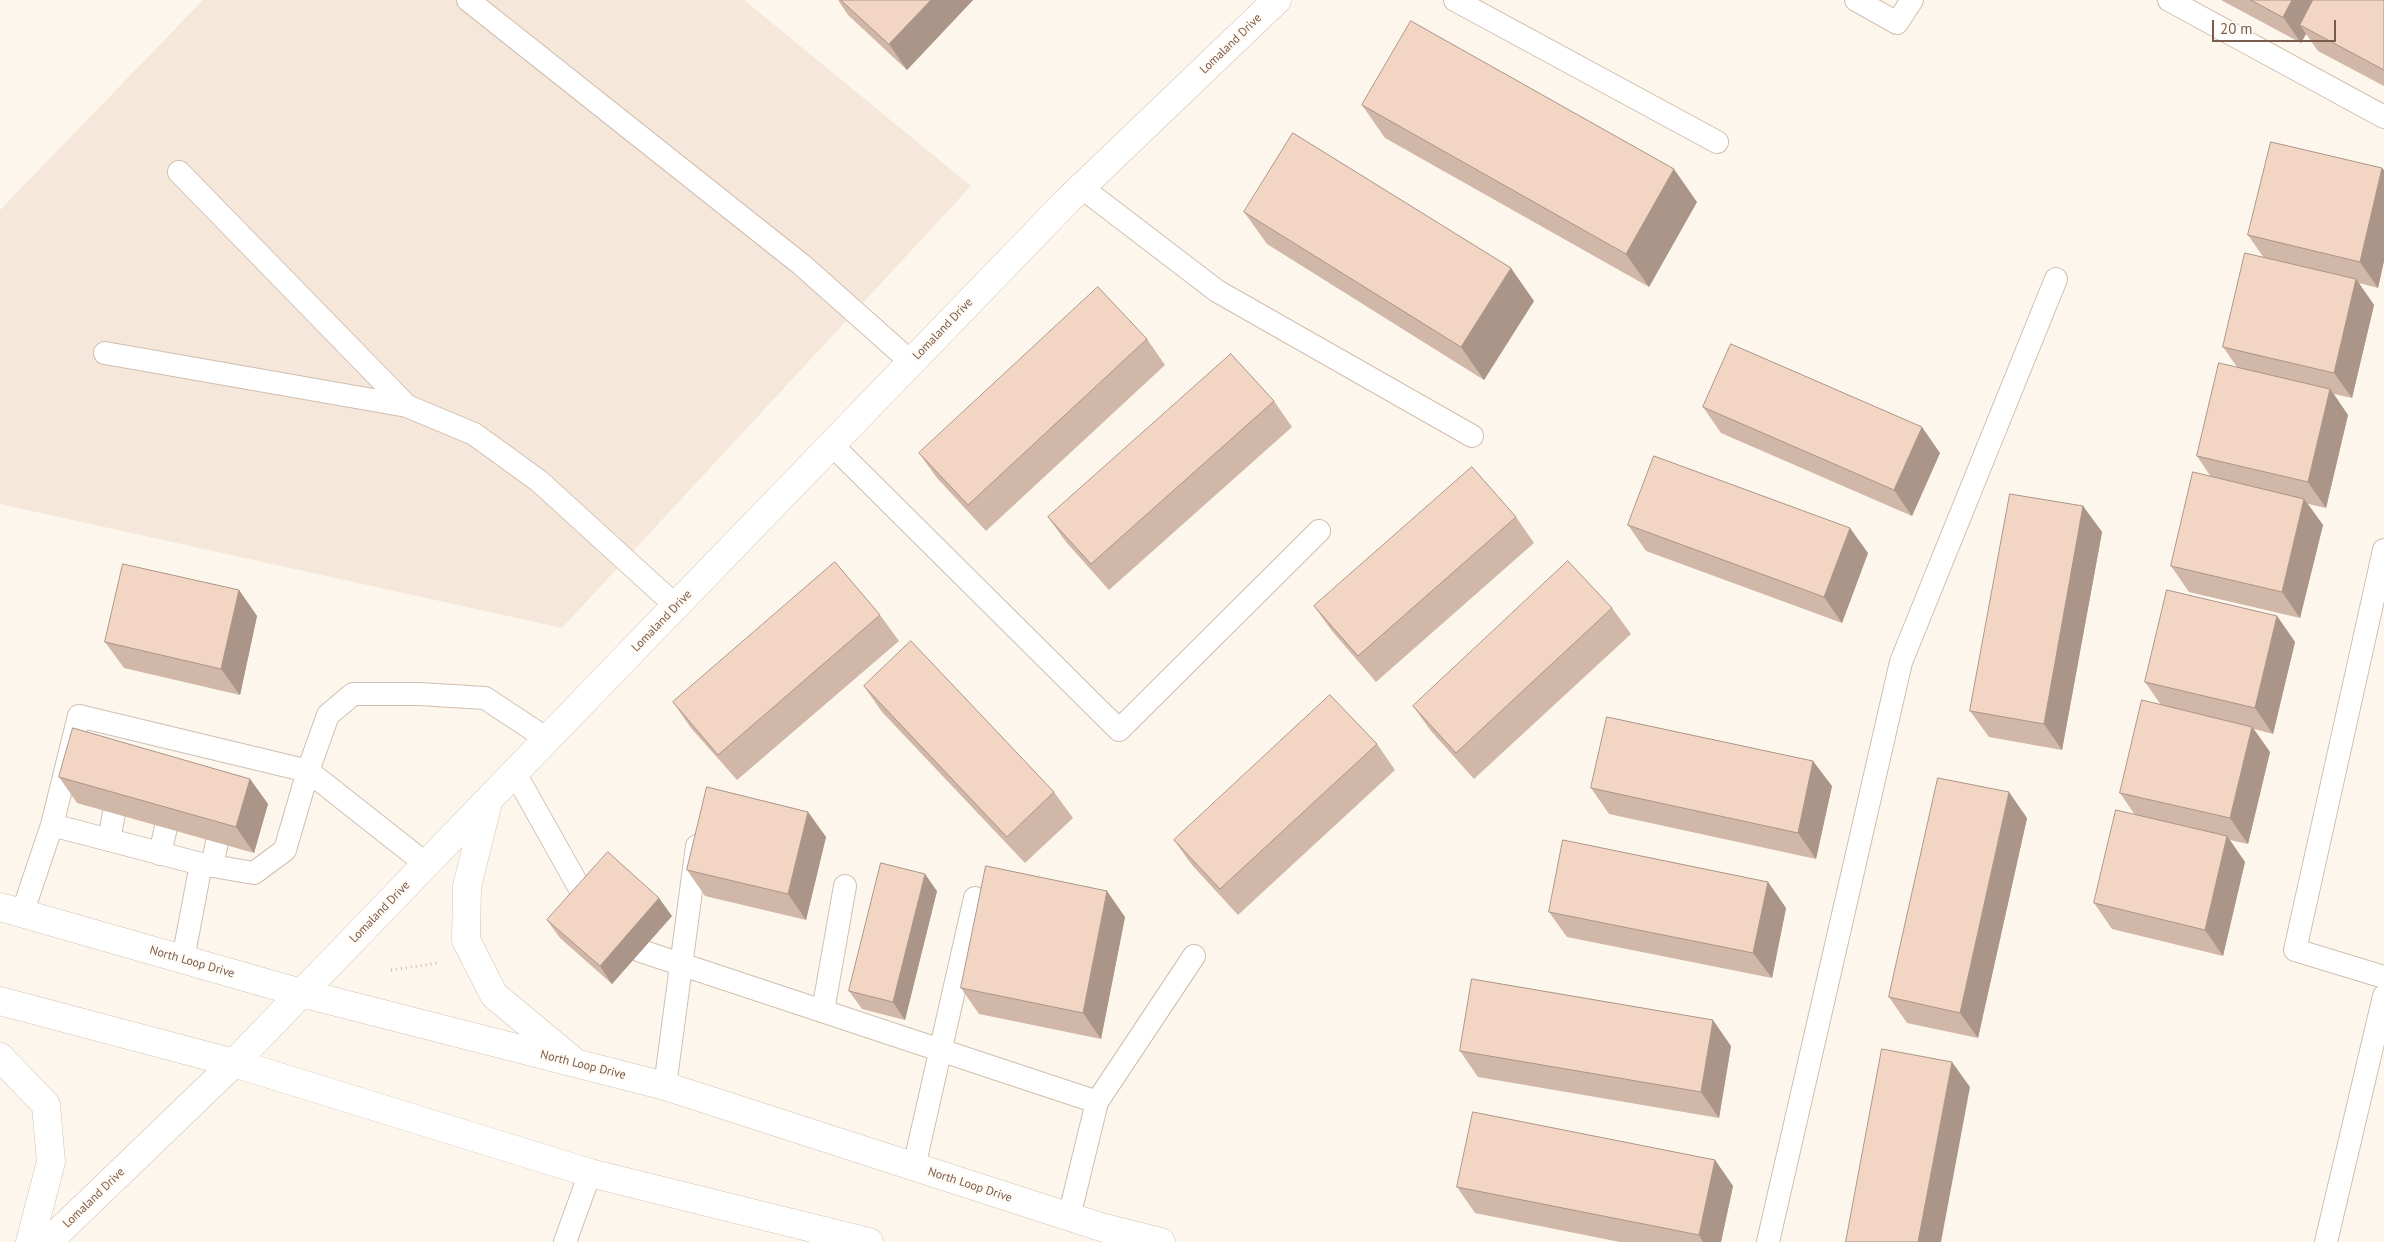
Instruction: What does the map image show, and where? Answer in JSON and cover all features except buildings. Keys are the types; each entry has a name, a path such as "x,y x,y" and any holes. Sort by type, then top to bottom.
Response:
{"main road":[{"name":"Lomaland Drive","path":"48,1242 234,1063 1081,187 1277,0"},
{"path":"488,800 468,886 466,940 494,995 576,1063"},
{"name":"North Loop Drive","path":"11,910 301,993 665,1086 1068,1216 1161,1242"},
{"path":"0,1001 234,1063 590,1173 832,1238 870,1242"},
{"path":"0,1057 46,1105 51,1162 30,1242"}],"lane":[{"path":"468,0 802,265 911,362"},
{"path":"1455,0 1717,142"},
{"path":"1856,0 1897,24 1912,0"},
{"path":"2169,0 2384,117"},
{"path":"179,172 407,406"},
{"path":"1081,187 1217,291 1472,436"},
{"path":"1768,1242 1901,662 2056,279"},
{"path":"105,353 407,406 474,434 539,481 676,606"},
{"path":"832,445 1120,730 1319,531"},
{"path":"2384,550 2295,950 2384,977"},
{"path":"52,825 206,865 254,873 285,850 308,771 328,715 353,694 419,694 485,698 547,739"},
{"path":"11,910 52,825 79,716 130,737 187,750 242,754 308,771 426,864"},
{"path":"235,778 242,754"},
{"path":"515,773 589,905"},
{"path":"109,840 114,813"},
{"path":"160,854 166,827"},
{"path":"665,1086 699,830"},
{"path":"183,959 206,865 217,842"},
{"path":"823,1011 845,886"},
{"path":"914,1166 975,898"},
{"path":"641,950 681,965 1097,1102"},
{"path":"1068,1216 1097,1102 1194,956"},
{"path":"2326,1242 2384,996"},
{"path":"565,1242 590,1173"}],"path":[{"path":"391,970 442,962"}],"shaded area":[{"path":"203,0 744,0 971,186 562,628 0,504 0,210"}]}
